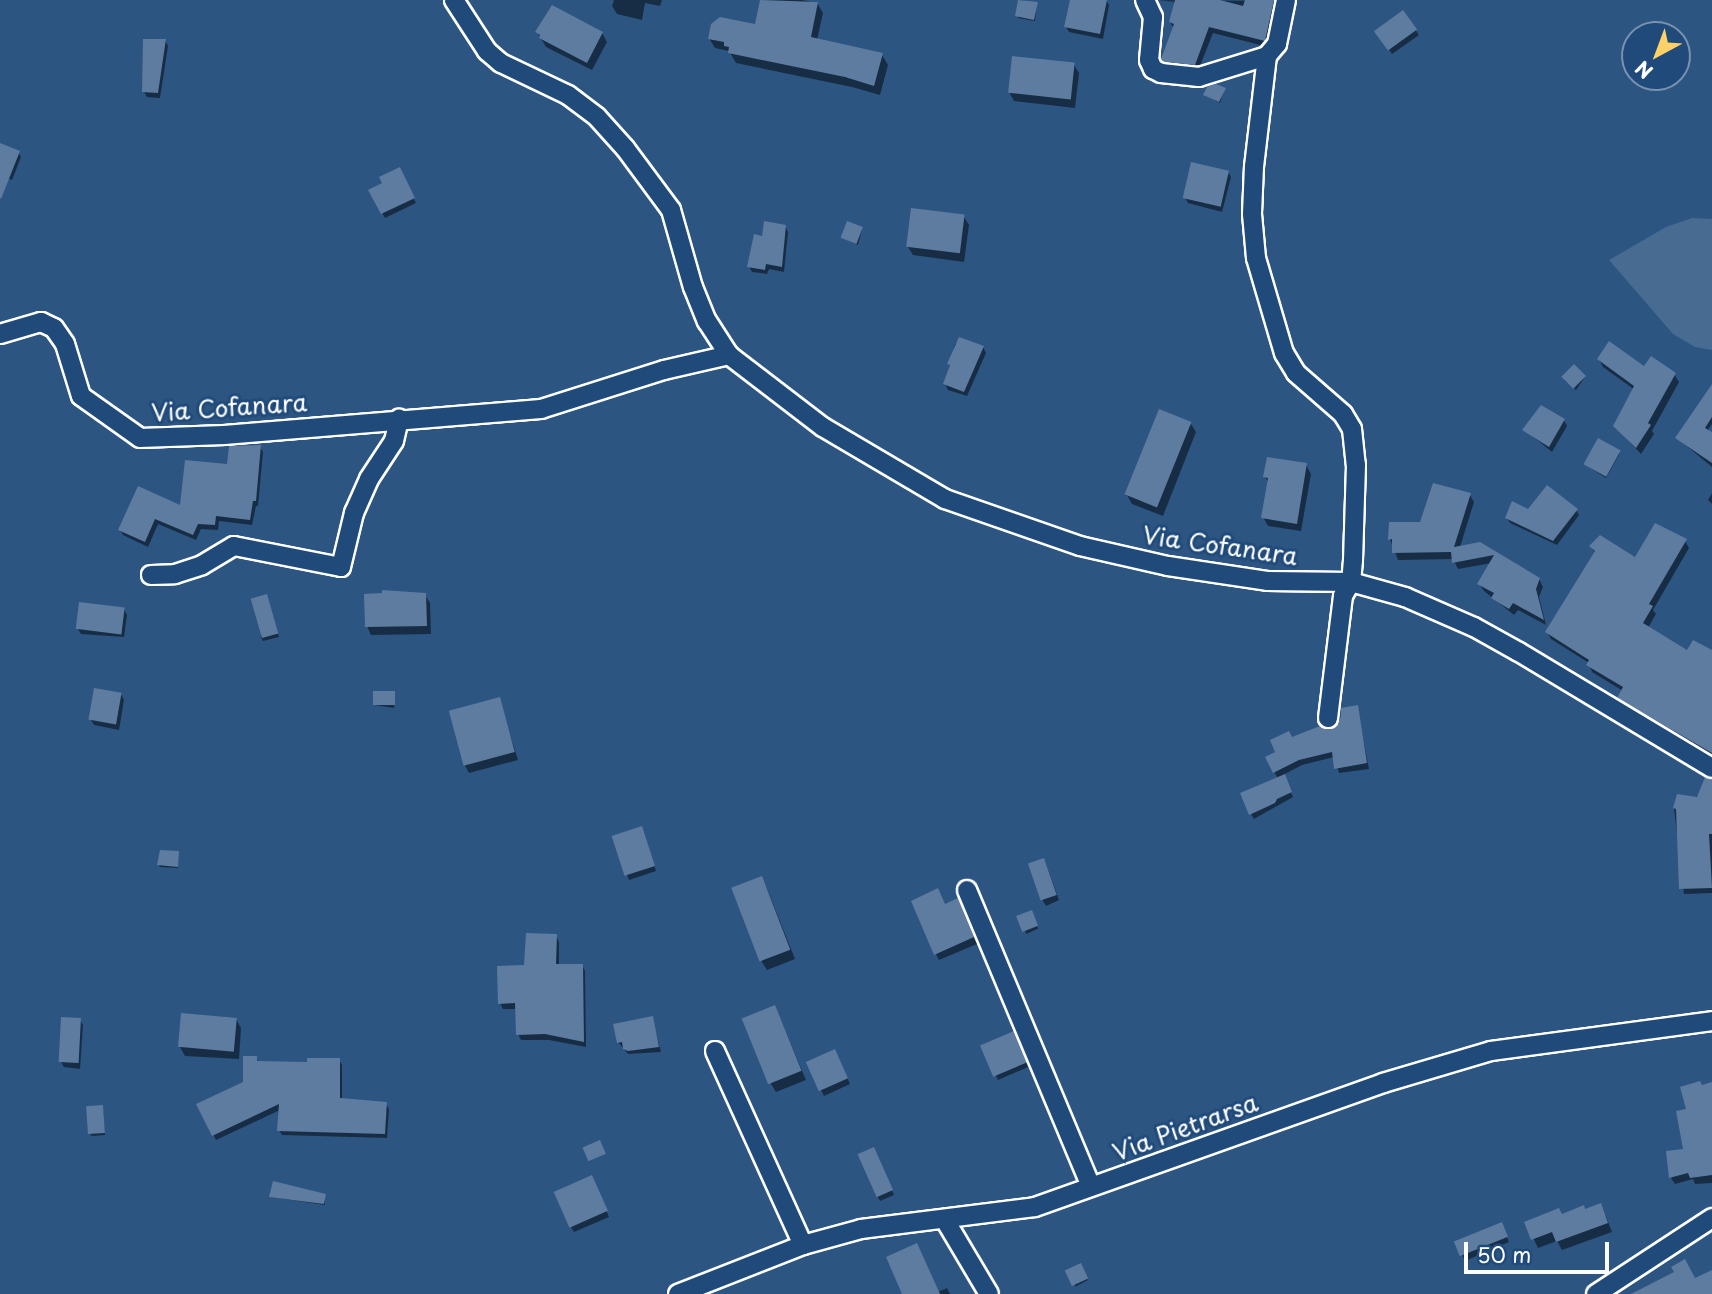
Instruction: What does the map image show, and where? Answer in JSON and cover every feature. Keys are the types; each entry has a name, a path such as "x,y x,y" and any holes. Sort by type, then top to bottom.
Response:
{"street":[{"name":"Via Cofanara","path":"454,0 464,20 487,51 501,63 568,95 597,117 658,188 671,210 693,287 707,321 729,355 823,427 945,499 1080,546 1168,566 1267,581 1351,582 1405,597 1474,627 1712,768"},
{"path":"1145,0 1153,17 1149,60 1153,69 1161,73 1199,77 1267,56 1277,44 1286,0"},
{"path":"1267,56 1251,194 1256,258 1284,353 1296,373 1343,414 1352,429 1356,466 1351,582 1343,596 1328,718"},
{"name":"Via Cofanara","path":"0,334 41,322 54,328 65,344 81,396 140,438 224,435 541,409 664,370 729,355"},
{"path":"151,575 175,574 202,565 234,546 341,567 354,513 369,479 394,441 399,419"},
{"path":"967,890 1091,1186"},
{"name":"Via Pietrarsa","path":"678,1294 803,1245 860,1229 1035,1207 1383,1083 1491,1051 1712,1021"},
{"path":"715,1051 803,1245"},
{"path":"1596,1294 1712,1218"},
{"path":"945,1220 989,1294"}],"shaded area":[{"path":"1692,218 1712,219 1712,350 1695,347 1673,334 1609,260 1666,227"}],"building":[{"path":"760,0 818,2 811,37 883,53 874,86 845,77 728,53 729,47 724,46 724,42 708,39 711,24 720,17 755,24"},
{"path":"1018,0 1038,2 1034,20 1015,16"},
{"path":"1070,0 1107,0 1100,34 1064,27"},
{"path":"1175,0 1220,0 1243,6 1245,0 1274,0 1265,41 1209,27 1195,65 1164,62 1161,59 1174,24 1169,22"},
{"path":"552,5 603,32 587,63 539,38 540,35 535,32"},
{"path":"1403,10 1417,29 1388,51 1374,31"},
{"path":"143,39 166,39 158,93 142,92"},
{"path":"1012,56 1075,63 1071,99 1008,93"},
{"path":"1216,84 1226,88 1219,102 1203,95 1207,87"},
{"path":"0,143 20,151 1,199 0,198"},
{"path":"1191,162 1229,171 1221,207 1183,198"},
{"path":"400,167 415,198 381,214 368,190 382,183 379,177"},
{"path":"911,208 965,215 960,253 906,247"},
{"path":"764,221 786,225 782,267 766,264 765,270 747,267 754,234 762,236"},
{"path":"847,221 863,227 856,244 841,238"},
{"path":"959,337 984,346 964,392 943,384 950,365 947,364"},
{"path":"1609,341 1644,366 1651,356 1676,373 1648,423 1651,425 1636,448 1613,426 1634,386 1597,359"},
{"path":"1574,364 1586,376 1573,389 1561,377"},
{"path":"1712,384 1712,417 1705,428 1712,432 1712,463 1675,438"},
{"path":"1541,405 1565,419 1549,447 1522,430"},
{"path":"1159,409 1191,422 1157,507 1125,494"},
{"path":"1598,438 1621,451 1606,477 1583,464"},
{"path":"261,445 256,501 253,501 250,520 216,516 215,525 198,524 193,535 155,519 145,542 118,530 138,486 180,505 185,460 227,464 229,446"},
{"path":"1267,457 1307,463 1297,524 1261,518 1268,478 1263,477"},
{"path":"1433,483 1471,493 1454,547 1480,542 1540,578 1536,589 1544,620 1513,603 1509,609 1491,598 1494,593 1477,584 1494,555 1452,563 1451,552 1392,553 1392,539 1388,540 1389,522 1420,522"},
{"path":"1547,485 1578,509 1553,541 1505,518 1512,501 1528,509"},
{"path":"1655,523 1687,539 1649,604 1653,606 1643,623 1687,650 1693,640 1712,650 1712,753 1617,698 1623,687 1586,665 1589,660 1545,632 1595,551 1589,546 1600,535 1635,557"},
{"path":"382,590 426,593 427,626 365,627 364,594 382,593"},
{"path":"267,594 278,633 262,638 251,599"},
{"path":"79,602 125,608 121,634 76,629"},
{"path":"94,688 122,693 116,724 88,720"},
{"path":"373,691 395,691 395,705 373,705"},
{"path":"500,697 515,752 464,766 449,711"},
{"path":"1358,705 1367,763 1334,769 1332,752 1299,760 1273,773 1265,757 1275,752 1270,740 1289,731 1292,737 1320,726 1332,729 1341,717 1341,708"},
{"path":"1285,774 1292,792 1249,815 1240,793"},
{"path":"1705,777 1712,779 1712,834 1709,834 1712,888 1679,889 1676,809 1673,808 1677,794 1697,797"},
{"path":"642,826 655,866 625,876 612,836"},
{"path":"160,850 179,851 178,867 157,865"},
{"path":"1044,858 1057,895 1041,900 1028,864"},
{"path":"762,876 790,950 760,962 731,888"},
{"path":"938,888 945,904 958,898 974,937 934,955 911,901"},
{"path":"1032,910 1038,926 1022,932 1016,916"},
{"path":"526,933 557,934 556,964 583,964 584,1042 545,1034 516,1035 515,1003 498,1004 497,966 524,965"},
{"path":"775,1005 802,1071 768,1084 742,1018"},
{"path":"181,1013 237,1018 234,1052 178,1047"},
{"path":"653,1016 659,1047 628,1051 623,1049 622,1042 617,1043 613,1024"},
{"path":"61,1017 81,1018 79,1063 59,1062"},
{"path":"1014,1031 1027,1062 993,1077 980,1045"},
{"path":"835,1049 848,1078 819,1091 806,1062"},
{"path":"243,1056 257,1056 257,1061 307,1062 307,1058 340,1058 340,1098 387,1102 385,1134 277,1131 279,1104 212,1136 196,1104 243,1082"},
{"path":"1700,1081 1702,1085 1712,1082 1712,1175 1690,1178 1688,1173 1669,1178 1666,1151 1683,1149 1676,1111 1686,1109 1680,1087"},
{"path":"103,1105 105,1133 88,1134 86,1106"},
{"path":"600,1140 606,1154 588,1161 583,1147"},
{"path":"874,1147 893,1190 877,1197 858,1154"},
{"path":"592,1175 608,1211 569,1228 554,1192"},
{"path":"273,1181 326,1194 324,1204 269,1197"},
{"path":"1601,1203 1608,1223 1556,1242 1552,1232 1531,1240 1524,1222 1559,1208 1562,1214 1584,1205 1585,1209"},
{"path":"1502,1222 1508,1237 1460,1256 1454,1241"},
{"path":"917,1243 940,1294 902,1294 886,1257"},
{"path":"1685,1259 1695,1278 1712,1270 1712,1294 1631,1294 1674,1272 1671,1267"},
{"path":"1081,1263 1088,1278 1072,1286 1065,1271"}]}
